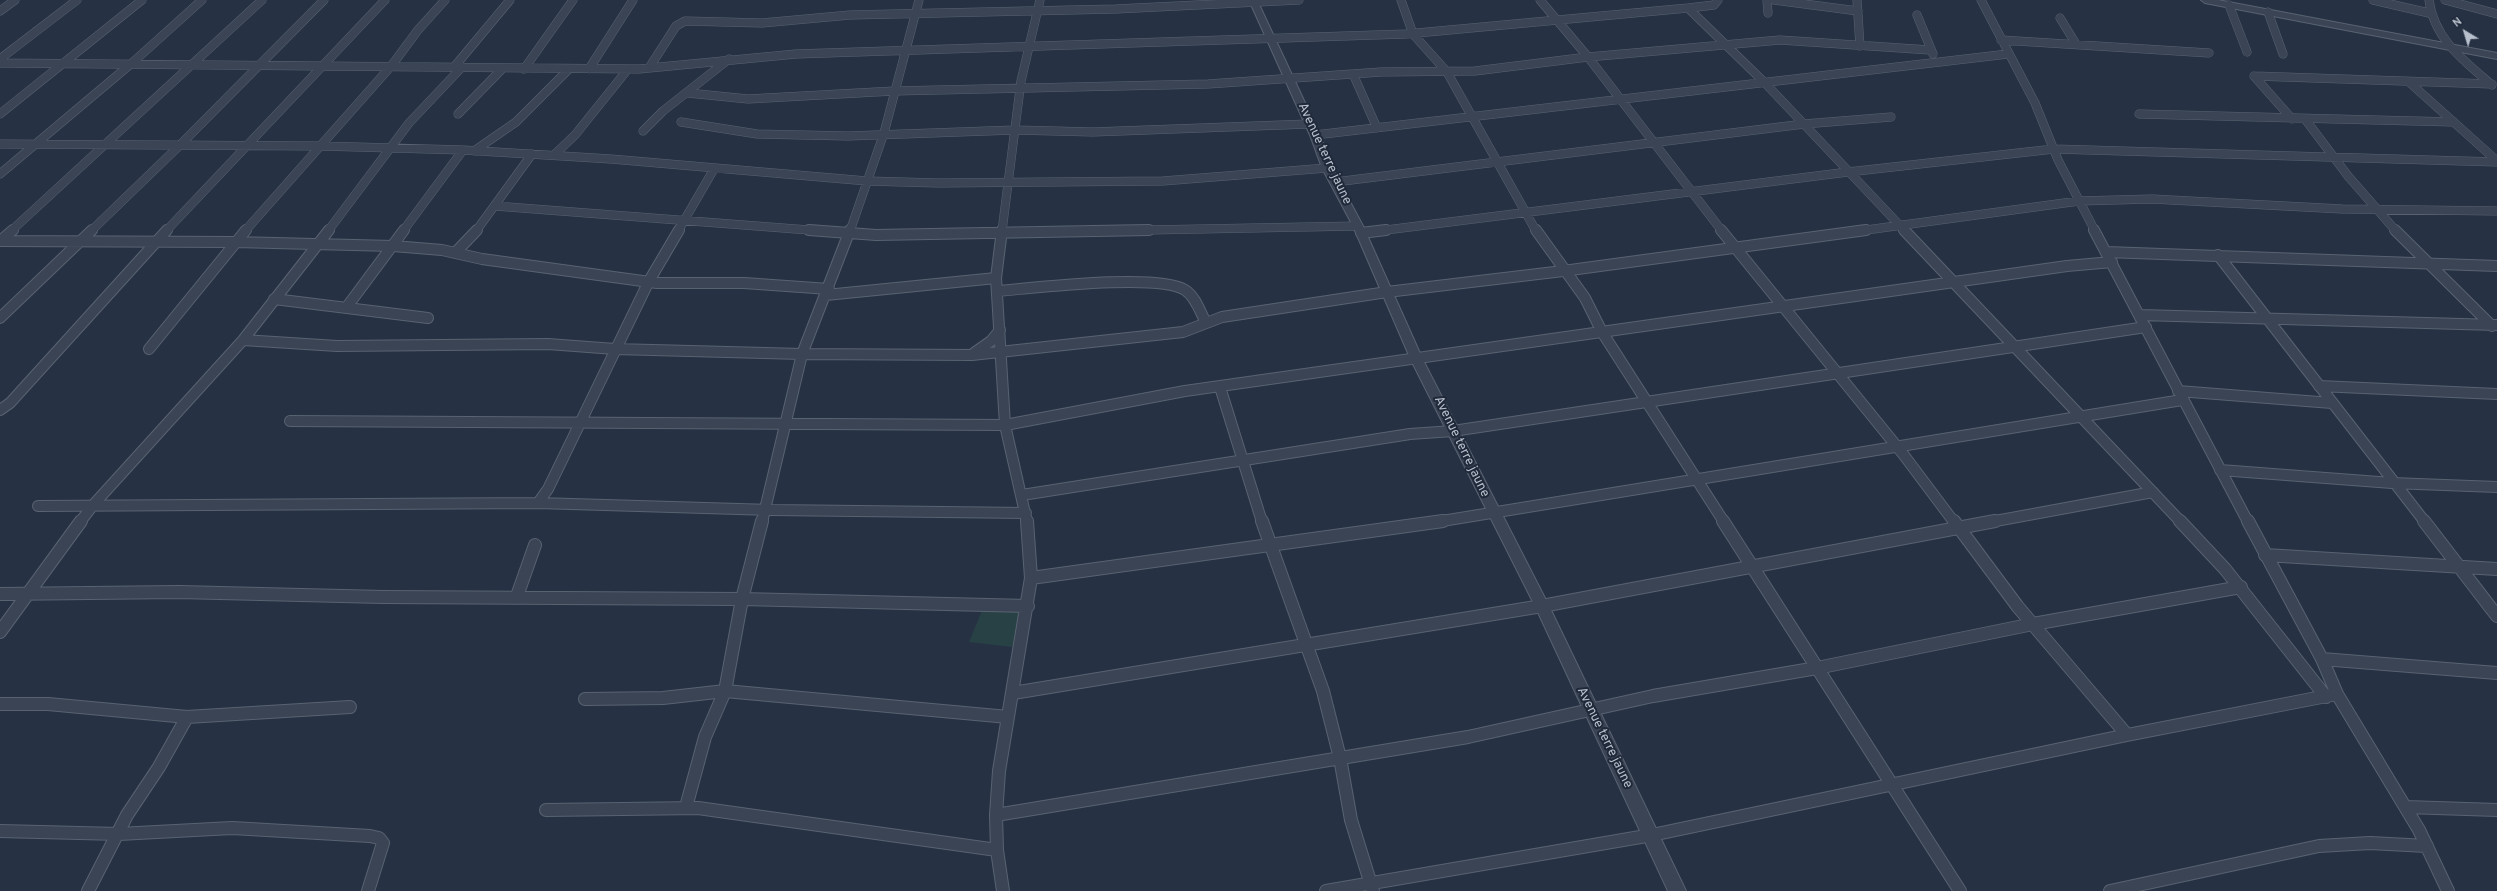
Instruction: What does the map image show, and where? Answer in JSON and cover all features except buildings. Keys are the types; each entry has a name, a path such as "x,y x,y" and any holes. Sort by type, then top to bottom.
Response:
{"street":[{"path":"0,11 15,0"},
{"path":"0,59 77,0"},
{"path":"0,114 142,0"},
{"path":"0,174 33,144 132,63 202,0"},
{"path":"0,241 107,145 262,0"},
{"path":"0,318 179,146 324,0"},
{"path":"0,410 177,219 326,65 385,0"},
{"path":"149,349 191,300 235,242 392,65 418,30 445,0"},
{"path":"0,632 94,504 243,340 392,148 409,123 458,66 510,0"},
{"path":"524,68 573,0"},
{"path":"590,69 633,0"},
{"path":"686,807 705,737 725,691 742,599 787,423 802,354 849,233 884,133 919,0"},
{"path":"1003,891 997,850 996,815 999,771 1028,606 1031,578 1026,513 1005,424 996,278 1020,88 1028,47 1040,0"},
{"path":"649,68 676,26 683,22 762,23 850,15 1187,7 1253,1 1299,0"},
{"path":"1401,0 1413,34 1447,72 1542,241 1563,271 1585,298 1602,332 1960,891"},
{"path":"1540,0 1588,57 1618,99 1734,247 1898,448 2033,624 2127,735"},
{"path":"0,63 392,65 628,69 796,54 1270,40 1413,34 1688,8 1718,4 1718,0"},
{"path":"1767,0 1768,13"},
{"path":"1774,0 1858,12"},
{"path":"1857,0 1860,46"},
{"path":"1981,0 2008,54 2036,103 2054,149 2079,201 2265,555 2322,658 2332,696"},
{"path":"2206,0 2497,56"},
{"path":"2372,0 2429,13"},
{"path":"2429,0 2429,13 2447,47 2494,86"},
{"path":"2449,0 2497,14"},
{"name":"Avenue terre jaune","path":"1253,1 1312,129 1327,168 1359,230 1417,360 1542,606 1590,711 1652,835 1678,891"},
{"path":"2230,5 2246,52"},
{"path":"1688,8 1765,83 1848,172 2081,415 2241,587 2332,696 2406,807 2427,846 2448,891"},
{"path":"2268,12 2283,54"},
{"path":"1917,15 1930,50 1938,62"},
{"path":"2060,18 2076,44"},
{"path":"688,93 748,99 894,91 1208,84 1353,74 1475,71 1588,57 1780,40 1930,50"},
{"path":"2001,40 2209,53"},
{"path":"681,122 757,134 854,136 884,133 1015,130 1093,132 1377,128 2008,54"},
{"path":"643,131 661,111 688,93 729,59"},
{"path":"458,114 503,68"},
{"path":"474,151 516,122 569,69"},
{"path":"554,155 575,135 628,69"},
{"path":"1353,74 1377,128"},
{"path":"2292,118 2254,76 2494,86"},
{"path":"2409,82 2497,161"},
{"path":"2139,114 2454,122"},
{"path":"1335,182 1804,124 1891,117"},
{"path":"2305,119 2329,156 2428,264 2494,325 2497,332"},
{"path":"0,144 321,146 463,150 554,155 867,181 938,183 1009,181 1164,181 1327,168"},
{"path":"495,206 685,219 876,235 1003,231 1359,230 1691,193 1848,172 2054,149 2497,161"},
{"path":"346,308 463,150"},
{"path":"455,253 481,226 532,154"},
{"path":"538,503 548,489 581,422 614,349 649,281 714,169"},
{"path":"243,340 336,346 413,347 548,344 614,349 802,354 972,354 1183,332 1197,329 1204,321 1387,292 1563,271 1898,224 2079,201 2152,199 2378,209 2497,212"},
{"path":"0,241 158,241 393,246 455,253 482,259 670,284 744,283 827,292 913,288 996,278"},
{"path":"2106,252 2497,266"},
{"path":"2218,256 2268,317 2392,483 2497,616"},
{"path":"290,421 1005,424 1220,387 2067,266 2112,262"},
{"path":"997,291 1114,284 1166,286 1185,290 1195,302 1204,321"},
{"path":"274,299 428,318"},
{"path":"2140,315 2268,317 2494,325"},
{"path":"1022,495 1242,462 1410,434 1453,431 2013,345 2146,327"},
{"path":"972,354 991,341 1000,330"},
{"path":"2319,386 2497,394"},
{"path":"1220,387 1242,462 1323,691 1340,758 1351,820 1371,887"},
{"path":"1031,578 1272,546 1495,514 1898,448 2081,415 2180,395 2332,403"},
{"path":"2220,470 2392,483 2497,487"},
{"path":"1013,693 1542,606 2153,492"},
{"path":"38,506 94,504 538,503 764,510 1026,513"},
{"path":"517,596 535,545"},
{"path":"2265,555 2497,568"},
{"path":"996,815 1468,737 1668,694 1817,668 2033,624 2241,587"},
{"path":"0,594 178,592 383,597 517,596 742,599 1028,606"},
{"path":"2322,658 2497,673"},
{"path":"584,699 663,698 725,691 1008,717"},
{"path":"1326,891 1371,887 1652,835 2127,735 2332,696"},
{"path":"0,704 48,704 187,717 350,707"},
{"path":"88,891 120,834 127,815 159,767 187,717"},
{"path":"546,810 686,807 997,850"},
{"path":"2406,807 2497,810"},
{"path":"0,831 120,834 232,828 379,838 383,843 368,891"},
{"path":"2110,891 2319,846 2370,843 2427,846"}],"green space":[{"path":"983,608 1024,612 1012,647 969,642"}]}
